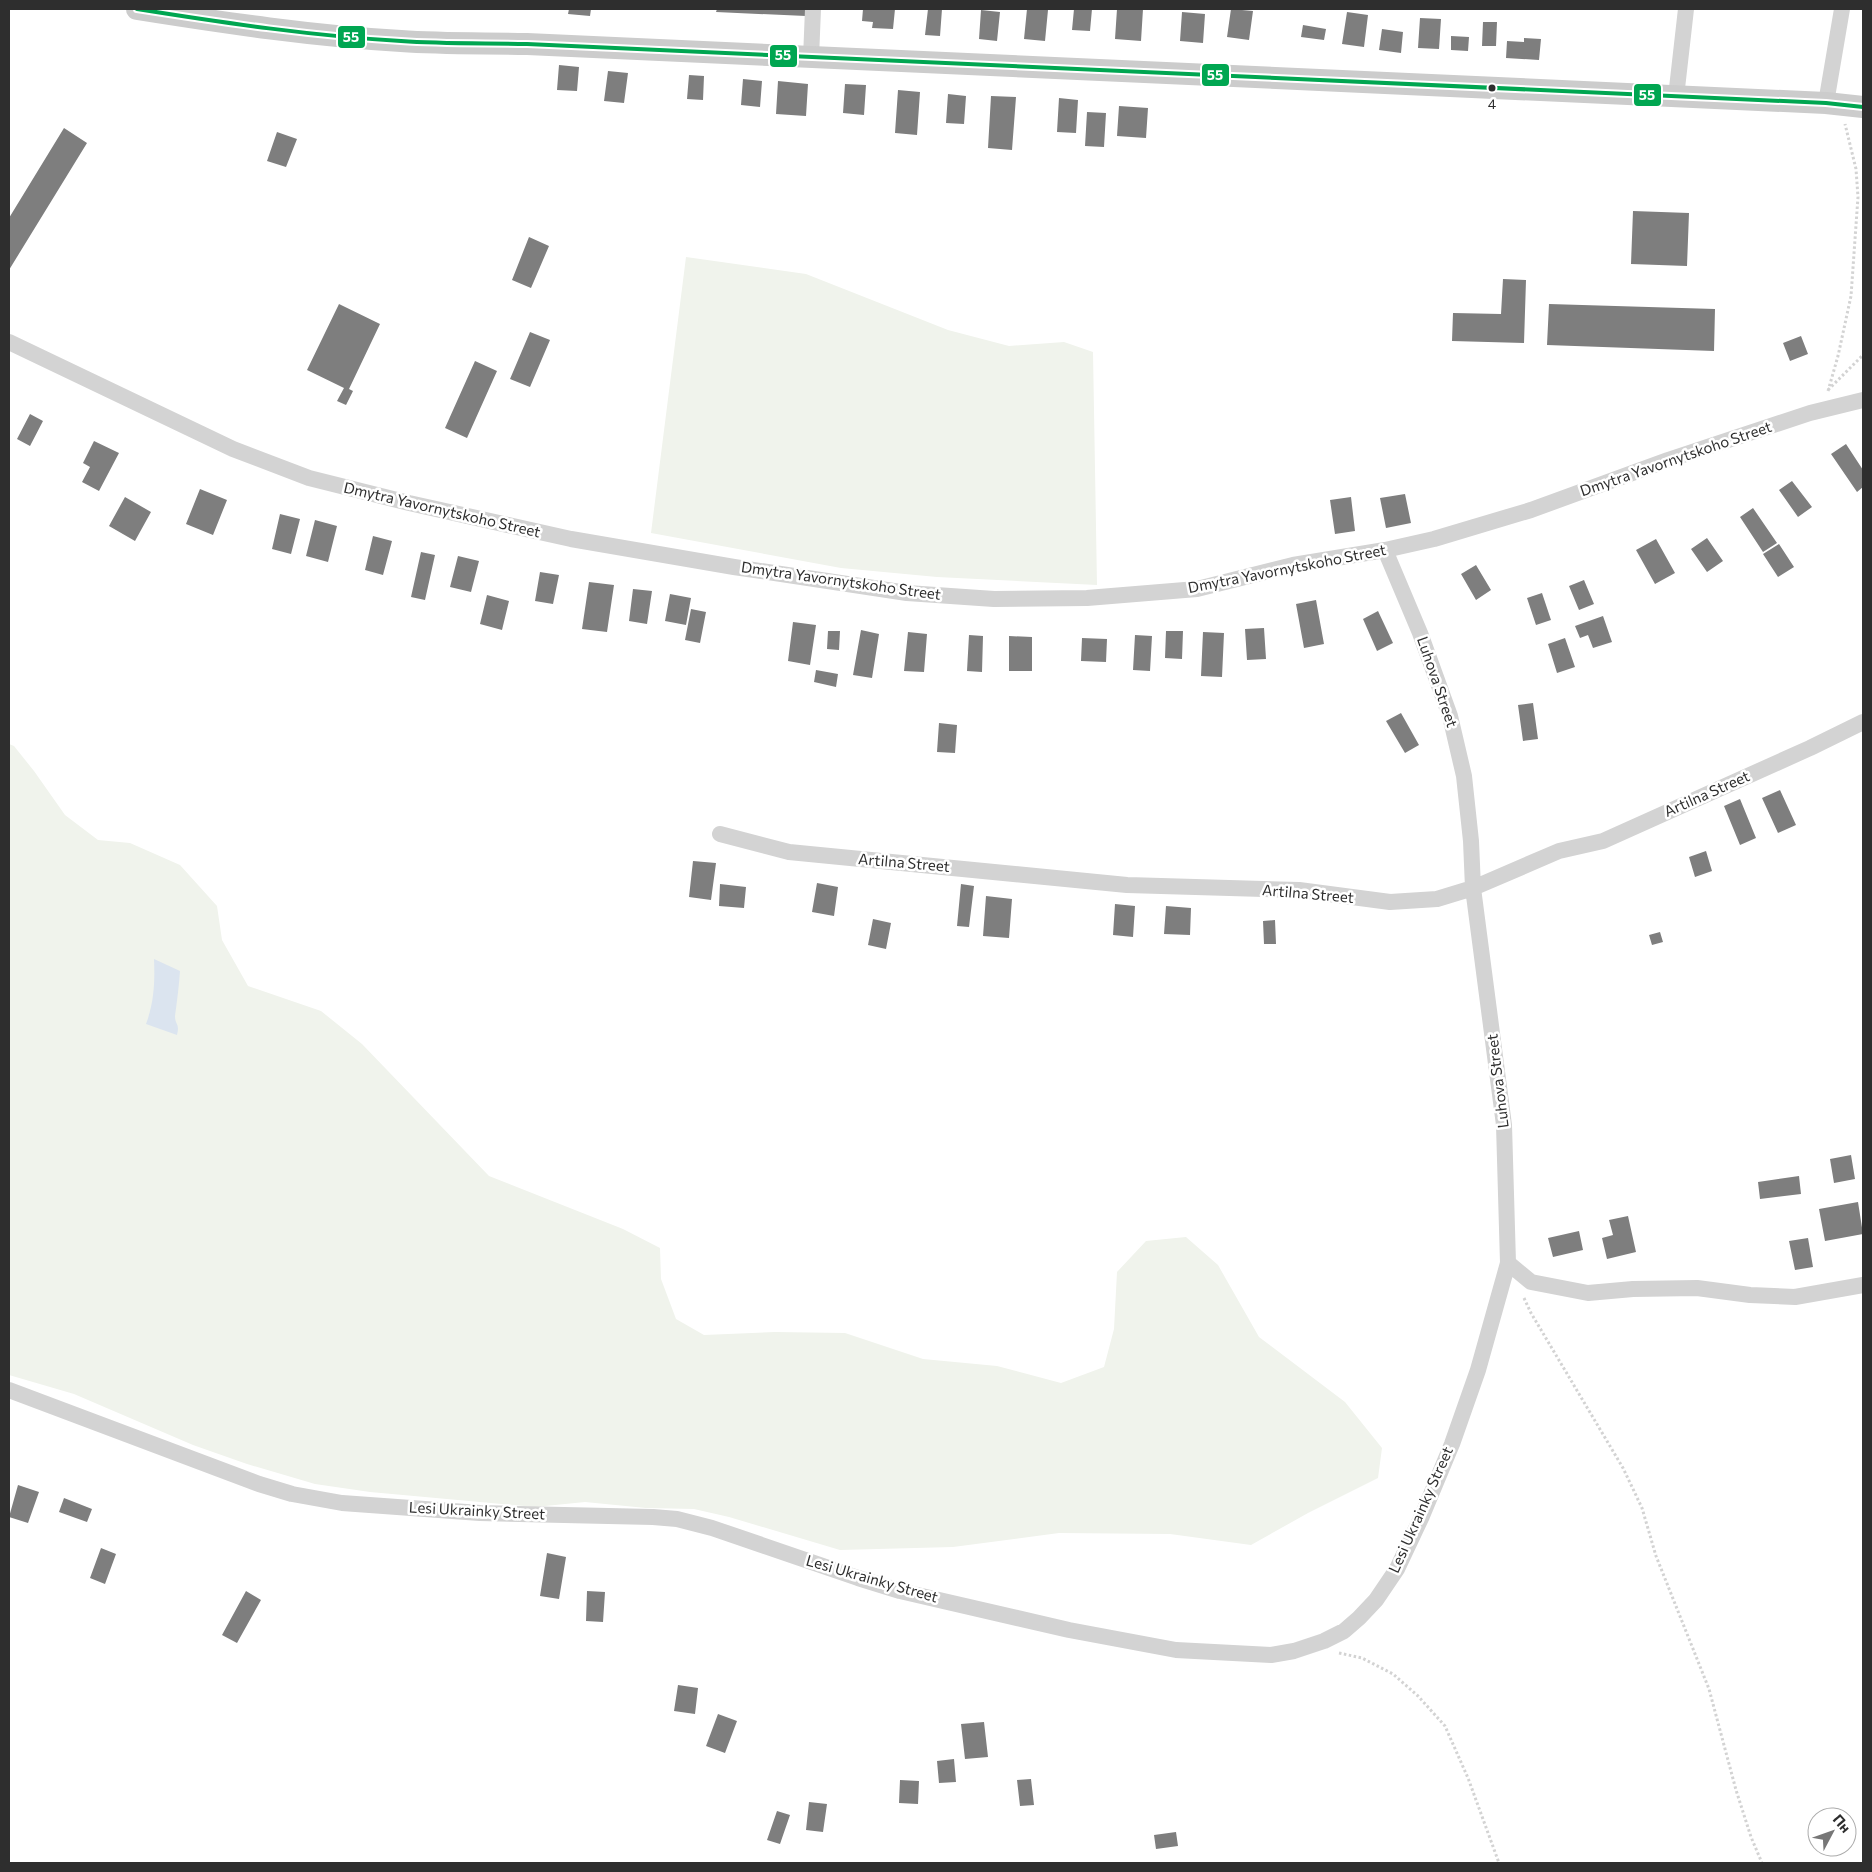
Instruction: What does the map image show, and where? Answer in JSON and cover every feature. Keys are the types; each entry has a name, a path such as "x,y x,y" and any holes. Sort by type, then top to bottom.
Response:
{"street":[{"path":"137,9 320,35 393,41 527,44 1833,104 1863,107"},
{"path":"811,58 813,9"},
{"path":"1676,97 1686,9"},
{"path":"1833,104 1842,9"},
{"name":"Dmytra Yavornytskoho Street","path":"9,342 233,449 309,478 409,503 571,539 734,567 906,593 994,599 1078,598 1197,589 1293,565 1385,550 1434,539 1531,510 1668,460 1810,413 1863,400"},
{"name":"Luhova Street","path":"1385,550 1420,633 1450,716 1464,776 1471,841 1473,888 1504,1125 1508,1263"},
{"name":"Artilna Street","path":"720,834 789,852 1127,885 1299,890 1390,902 1437,899 1473,888 1559,851 1603,840 1810,748 1863,722"},
{"path":"1508,1263 1531,1282 1588,1293 1633,1289 1697,1288 1750,1295 1795,1297 1863,1285"},
{"name":"Lesi Ukrainky Street","path":"9,1390 258,1484 292,1494 342,1503 480,1513 653,1516 677,1519 712,1528 900,1591 1069,1630 1176,1650 1271,1655 1294,1651 1324,1641 1344,1631 1376,1600 1397,1569 1422,1516 1452,1444 1478,1370 1508,1263"}],"path":[{"path":"1828,390 1838,356 1851,296 1858,197 1856,168 1833,104"},
{"path":"1810,413 1828,390 1863,355"},
{"path":"1523,1296 1535,1320 1624,1468 1642,1508 1656,1556 1709,1689 1736,1790 1751,1837 1762,1863"},
{"path":"1332,1652 1362,1658 1393,1674 1418,1696 1444,1726 1468,1778 1499,1863"}],"shaded area":[{"path":"686,257 806,274 948,330 1009,346 1064,342 1093,352 1097,585 937,577 841,568 651,533"},
{"path":"9,744 14,746 34,771 65,815 98,840 130,843 180,865 217,906 222,940 248,986 321,1011 362,1044 489,1176 623,1229 660,1248 661,1279 676,1319 704,1335 775,1332 845,1333 923,1359 997,1366 1061,1383 1104,1367 1114,1329 1117,1272 1146,1241 1186,1237 1218,1265 1259,1337 1345,1402 1382,1448 1378,1478 1308,1513 1251,1545 1170,1534 1059,1533 953,1547 840,1550 729,1517 694,1509 646,1508 585,1502 535,1507 370,1492 315,1484 247,1464 193,1445 74,1394 9,1375"},
{"path":"154,959 180,971 175,1016 178,1028 177,1035 146,1024 153,992"}],"building":[{"path":"569,9 591,9 590,16 568,14"},
{"path":"717,9 806,9 806,16 716,12"},
{"path":"863,9 895,9 893,29 872,28 873,22 862,21"},
{"path":"928,9 942,9 940,36 925,35"},
{"path":"1027,9 1048,10 1045,41 1024,39"},
{"path":"1074,9 1092,9 1090,31 1072,30"},
{"path":"1117,9 1143,9 1141,41 1115,39"},
{"path":"1231,9 1253,11 1249,40 1227,37"},
{"path":"981,10 1000,12 997,41 979,39"},
{"path":"1182,12 1205,14 1203,43 1180,41"},
{"path":"1347,12 1368,15 1364,47 1342,44"},
{"path":"1420,18 1441,19 1439,49 1418,48"},
{"path":"1483,22 1497,22 1496,46 1482,46"},
{"path":"1303,25 1326,29 1324,40 1301,37"},
{"path":"1382,29 1403,32 1401,53 1379,50"},
{"path":"1451,36 1469,37 1468,51 1451,50"},
{"path":"1524,38 1541,39 1539,60 1506,58 1507,41 1524,42"},
{"path":"559,65 579,67 577,91 557,90"},
{"path":"608,71 628,73 624,103 604,101"},
{"path":"689,75 704,76 703,100 687,99"},
{"path":"743,79 762,81 760,107 741,105"},
{"path":"778,81 808,84 806,116 776,114"},
{"path":"845,84 866,85 864,115 843,113"},
{"path":"898,90 920,92 917,135 895,133"},
{"path":"948,94 966,96 964,124 946,123"},
{"path":"991,96 1016,97 1012,150 988,148"},
{"path":"1059,98 1078,100 1076,133 1057,132"},
{"path":"1119,106 1148,108 1146,138 1117,136"},
{"path":"1087,112 1106,113 1104,147 1085,146"},
{"path":"64,128 87,143 9,270 9,218"},
{"path":"277,132 297,139 286,167 267,161"},
{"path":"1633,211 1689,213 1687,266 1631,264"},
{"path":"529,237 549,246 531,288 512,280"},
{"path":"1503,279 1526,280 1524,343 1452,341 1453,313 1501,314"},
{"path":"339,304 380,324 349,389 353,391 346,405 337,401 344,388 307,370"},
{"path":"1549,304 1715,309 1714,351 1547,345"},
{"path":"530,332 550,340 530,387 510,379"},
{"path":"1801,336 1808,354 1790,361 1783,343"},
{"path":"475,361 497,371 467,438 445,428"},
{"path":"30,414 43,421 30,446 17,439"},
{"path":"94,441 119,453 99,491 82,482 90,467 83,463"},
{"path":"1846,444 1863,470 1863,487 1857,492 1831,454"},
{"path":"1792,481 1812,507 1798,517 1779,490"},
{"path":"200,489 227,500 213,535 186,524"},
{"path":"1405,494 1411,523 1386,528 1380,498"},
{"path":"125,497 151,512 135,541 109,526"},
{"path":"1351,497 1355,531 1335,534 1330,500"},
{"path":"1753,508 1777,543 1763,552 1740,517"},
{"path":"280,514 300,519 291,554 272,549"},
{"path":"315,520 337,526 328,562 306,556"},
{"path":"373,536 392,541 383,575 365,570"},
{"path":"1707,538 1723,561 1707,572 1691,549"},
{"path":"1656,539 1675,573 1655,584 1636,550"},
{"path":"1779,544 1794,567 1778,577 1763,554"},
{"path":"421,552 435,555 425,600 411,597"},
{"path":"458,556 479,561 471,592 450,587"},
{"path":"1476,565 1491,590 1476,600 1461,574"},
{"path":"540,572 559,575 553,604 535,601"},
{"path":"1584,580 1594,604 1579,610 1569,586"},
{"path":"589,582 614,585 607,632 582,629"},
{"path":"633,589 652,591 647,624 629,621"},
{"path":"1542,593 1551,620 1536,625 1527,598"},
{"path":"670,594 691,598 686,625 665,621"},
{"path":"487,595 509,601 502,630 480,624"},
{"path":"1316,600 1324,644 1304,648 1296,604"},
{"path":"691,609 706,612 700,643 685,640"},
{"path":"1378,611 1393,643 1377,651 1363,619"},
{"path":"1603,616 1612,642 1593,648 1588,635 1580,638 1575,626"},
{"path":"793,622 816,625 810,665 788,661"},
{"path":"1264,628 1266,659 1247,660 1245,629"},
{"path":"861,630 879,634 872,678 853,675"},
{"path":"828,631 840,631 839,650 827,649"},
{"path":"1166,631 1183,631 1182,659 1165,658"},
{"path":"908,632 927,634 924,672 904,671"},
{"path":"1203,632 1224,633 1222,677 1201,676"},
{"path":"969,635 983,636 982,672 967,671"},
{"path":"1135,635 1152,636 1150,671 1133,670"},
{"path":"1009,636 1032,637 1032,671 1009,671"},
{"path":"1082,638 1107,639 1106,662 1081,661"},
{"path":"1565,638 1575,667 1557,673 1548,644"},
{"path":"816,670 838,674 836,687 814,682"},
{"path":"1533,703 1538,739 1523,741 1518,705"},
{"path":"1401,713 1419,745 1405,753 1386,721"},
{"path":"939,723 957,725 955,753 937,752"},
{"path":"1780,790 1796,825 1778,833 1762,798"},
{"path":"1740,799 1756,838 1740,845 1724,806"},
{"path":"1706,851 1712,871 1695,877 1689,857"},
{"path":"693,861 716,863 711,900 689,897"},
{"path":"817,883 838,887 834,916 812,912"},
{"path":"720,884 746,887 744,908 719,906"},
{"path":"961,884 974,886 969,927 957,926"},
{"path":"986,896 1012,899 1009,938 983,936"},
{"path":"1115,904 1135,906 1133,937 1113,935"},
{"path":"1166,906 1191,908 1190,935 1164,934"},
{"path":"873,919 891,923 886,949 868,945"},
{"path":"1275,920 1276,944 1264,944 1263,921"},
{"path":"1660,932 1663,942 1652,945 1649,935"},
{"path":"1851,1155 1855,1179 1834,1183 1830,1159"},
{"path":"1799,1176 1801,1194 1760,1199 1758,1182"},
{"path":"1858,1202 1863,1234 1825,1241 1819,1209"},
{"path":"1628,1216 1636,1252 1607,1259 1602,1238 1613,1235 1609,1220"},
{"path":"1579,1231 1583,1250 1553,1257 1548,1238"},
{"path":"1808,1238 1813,1267 1795,1270 1789,1241"},
{"path":"18,1485 39,1492 28,1523 9,1517"},
{"path":"64,1498 92,1509 87,1522 59,1512"},
{"path":"101,1548 116,1554 105,1584 90,1578"},
{"path":"547,1553 566,1557 559,1599 540,1596"},
{"path":"246,1591 261,1600 237,1643 222,1635"},
{"path":"587,1591 605,1592 603,1622 586,1621"},
{"path":"678,1685 698,1688 695,1714 674,1711"},
{"path":"718,1714 737,1721 725,1753 706,1746"},
{"path":"984,1722 988,1757 965,1759 961,1724"},
{"path":"954,1759 956,1782 939,1783 937,1761"},
{"path":"1031,1779 1034,1805 1020,1806 1017,1780"},
{"path":"900,1780 919,1781 918,1804 899,1803"},
{"path":"809,1802 827,1804 823,1832 806,1830"},
{"path":"777,1811 790,1815 780,1844 767,1840"},
{"path":"1176,1832 1178,1846 1156,1849 1154,1835"}],"transit line":[{"name":"55","path":"137,9 302,32 417,42 527,44 1826,103 1863,107"}],"place":[{"name":"4","path":"1492,88"}]}
